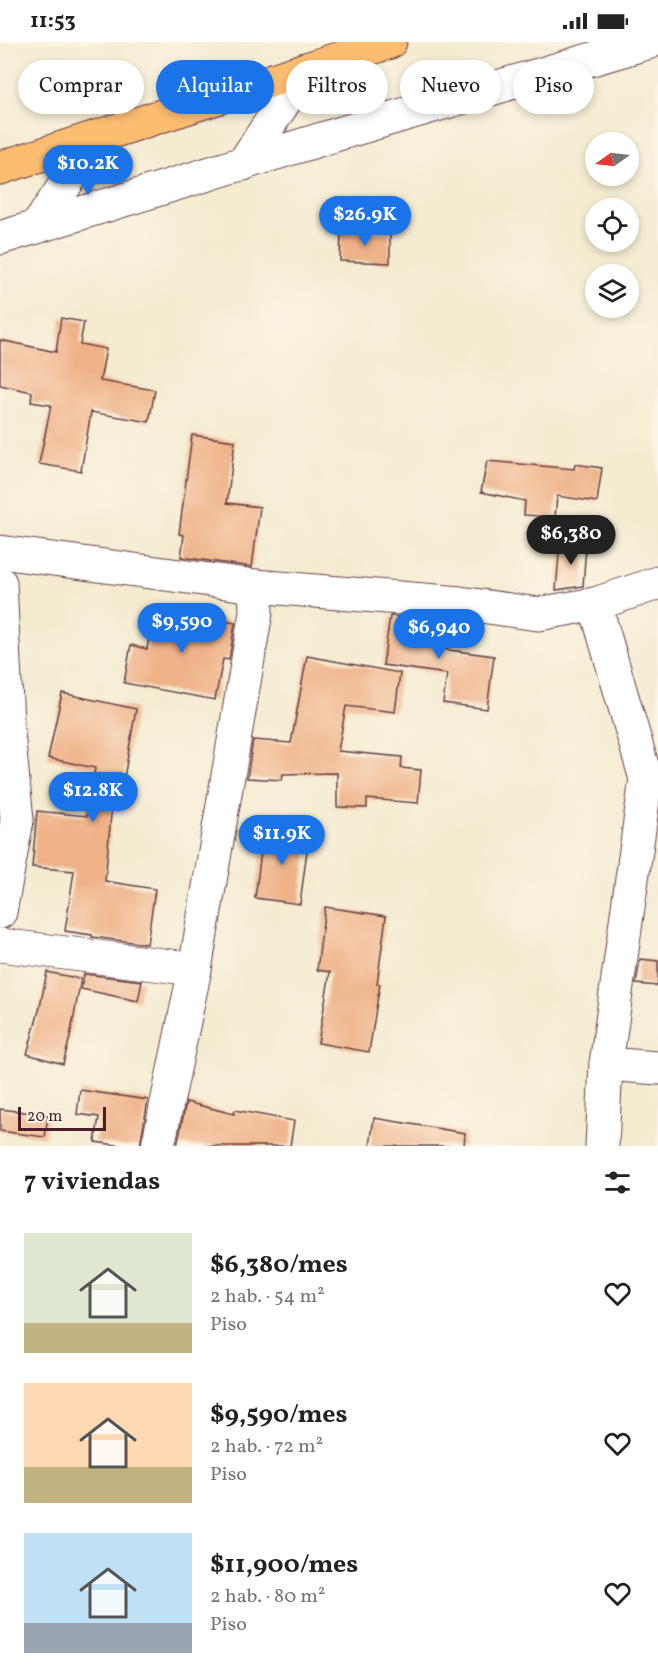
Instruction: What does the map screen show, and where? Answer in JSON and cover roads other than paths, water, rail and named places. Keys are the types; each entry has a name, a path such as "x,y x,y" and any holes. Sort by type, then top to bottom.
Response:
{"main road":[{"path":"334,60 390,42"},
{"path":"0,168 286,76"}],"street":[{"path":"0,238 348,131 650,42"},
{"path":"243,164 286,99"},
{"path":"37,227 97,137"},
{"path":"0,552 255,586 460,603 538,614 595,604 658,582"},
{"path":"0,583 7,723 17,820 0,912"},
{"path":"158,1146 195,969 256,612 255,586"},
{"path":"595,604 646,778 606,1064 602,1146"},
{"path":"0,945 195,969"},
{"path":"606,1064 658,1068"}]}
